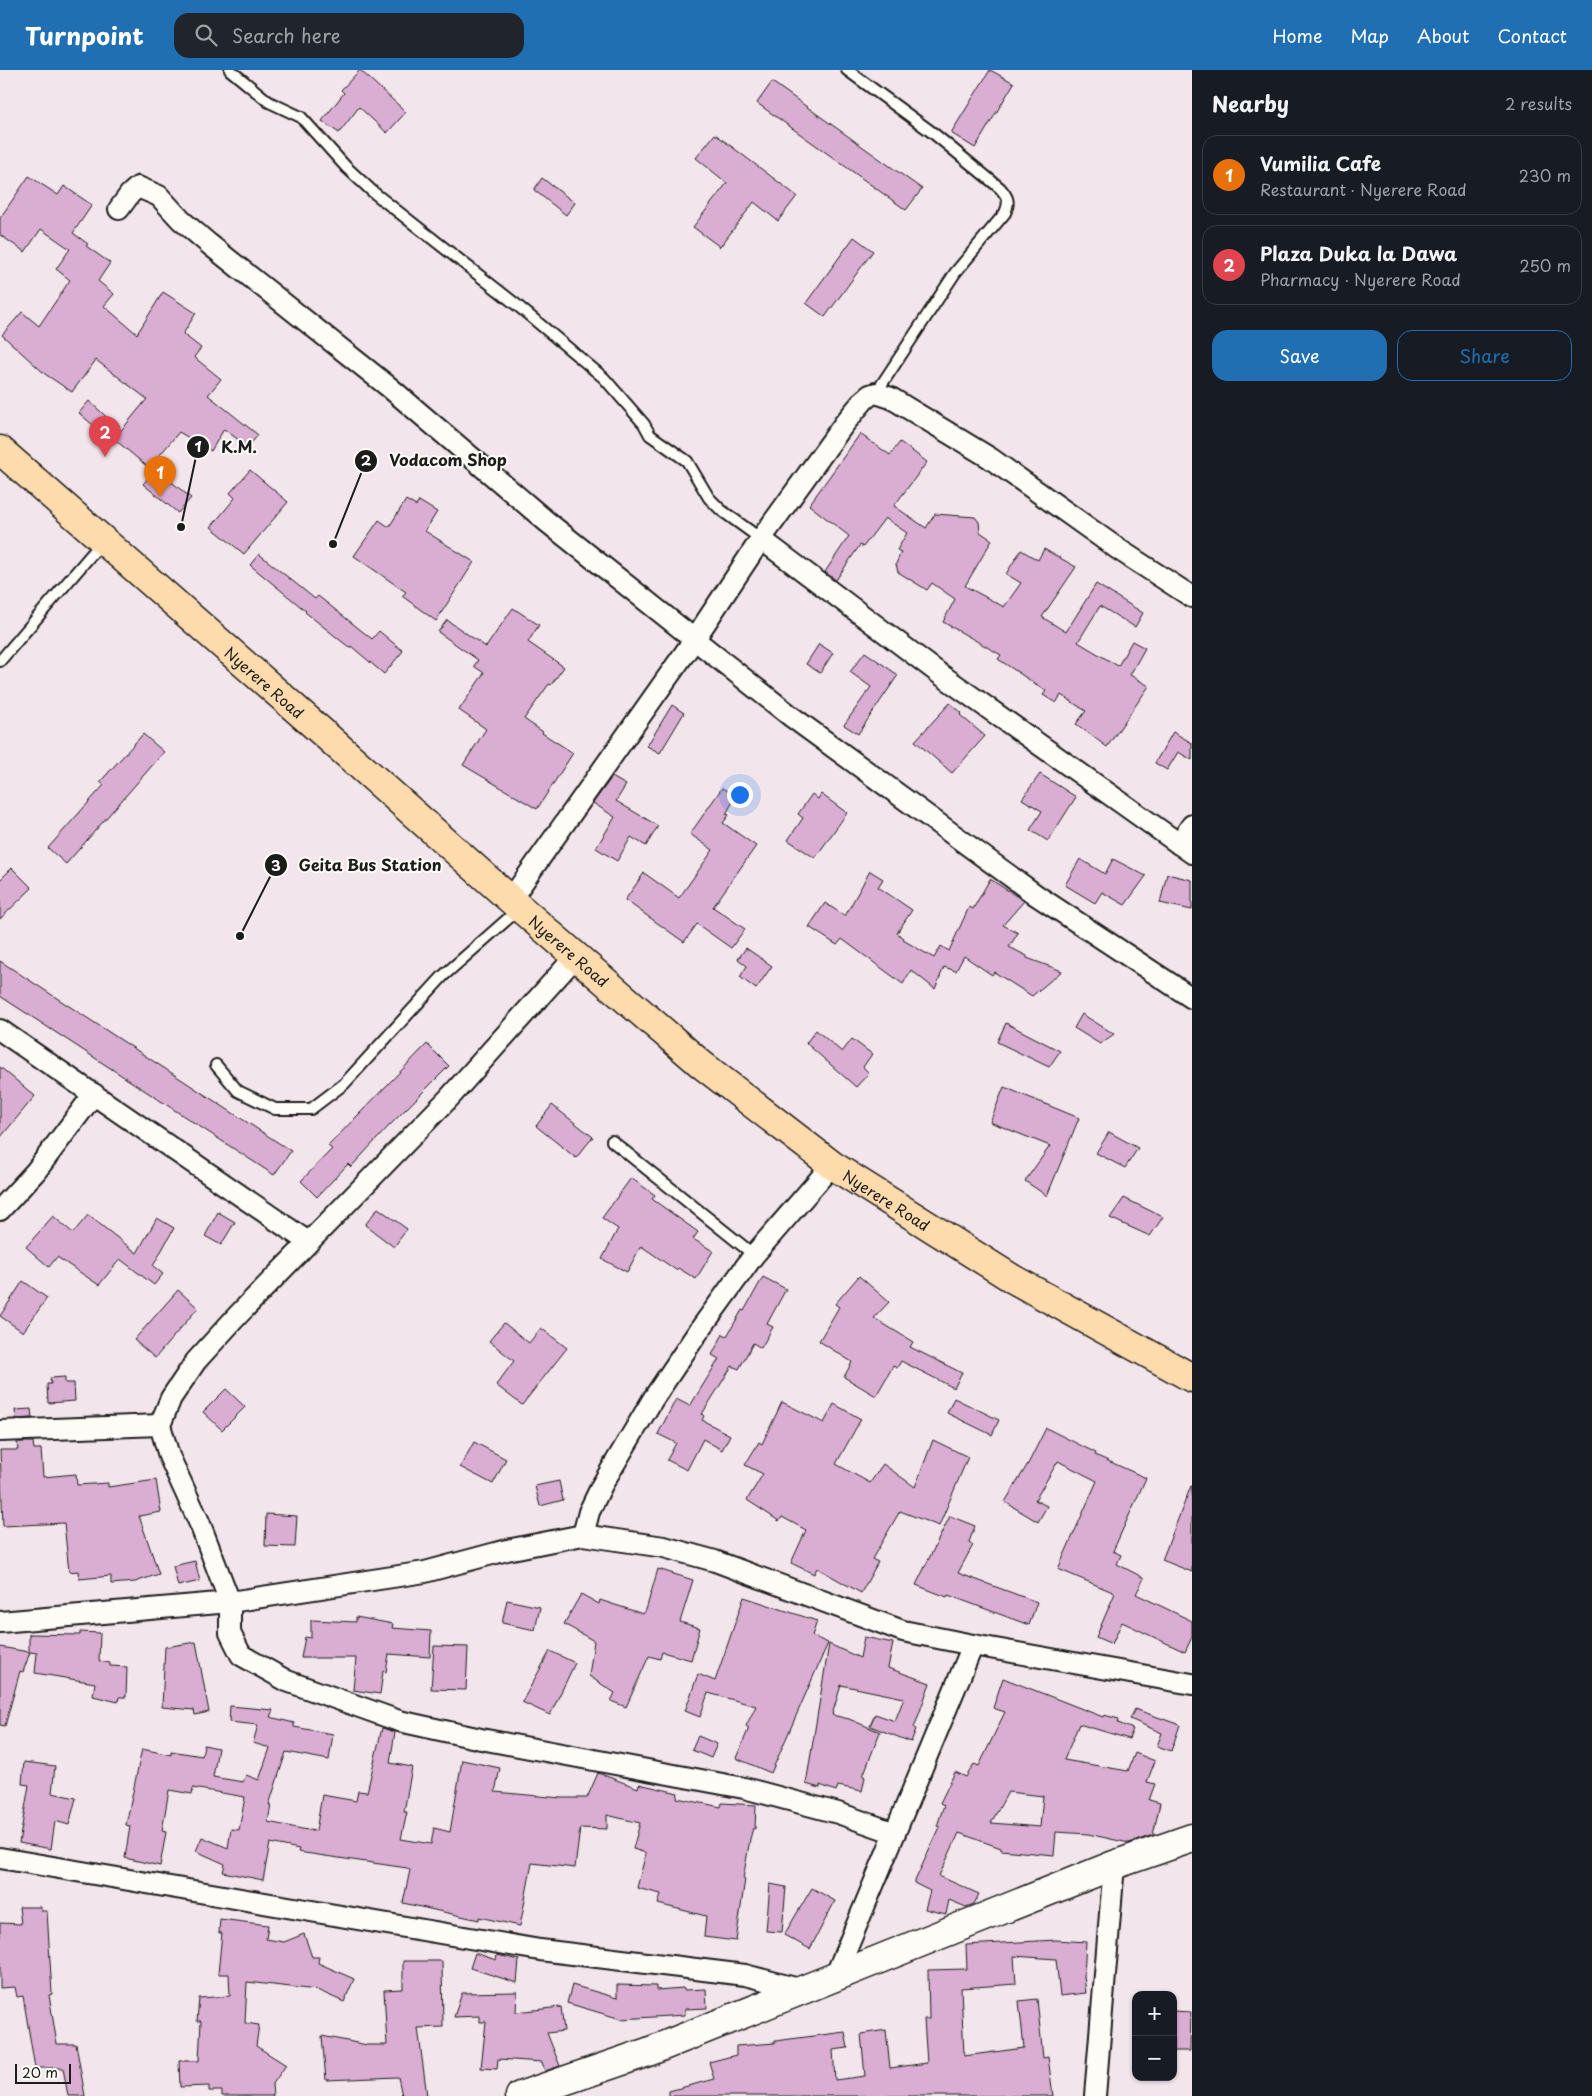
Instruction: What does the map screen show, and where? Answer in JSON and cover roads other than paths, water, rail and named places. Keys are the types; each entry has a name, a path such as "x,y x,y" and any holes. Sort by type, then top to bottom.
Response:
{"highway":[{"name":"Nyerere Road","path":"0,450 701,1064 832,1165 1013,1279 1192,1378"}],"main road":[{"path":"525,2095 648,2052 1114,1866 1192,1838"}],"street":[{"path":"119,208 138,187 159,196 181,220 209,244 389,387 546,521 792,717 1036,895 1192,998"},
{"path":"515,903 761,539 844,424 864,400 876,393 892,398 990,458 1118,549 1192,597"},
{"path":"761,539 940,674 1186,849 1192,825"},
{"path":"576,956 449,1098 308,1242 196,1361 171,1398 160,1424 169,1456 200,1524 230,1602 230,1633 241,1655 286,1681 399,1721 481,1740 744,1788 838,1813 895,1833"},
{"path":"0,1030 308,1242"},
{"path":"0,1210 36,1171 94,1094"},
{"path":"583,1535 589,1512 602,1485 653,1399 696,1335 754,1255 832,1165"},
{"path":"0,1431 160,1424"},
{"path":"0,1622 230,1602 425,1572 507,1550 583,1535 664,1547 715,1561 903,1631 1192,1684"},
{"path":"835,1977 973,1645"},
{"path":"0,1858 540,1950 744,1975 803,1990"},
{"path":"1097,2096 1114,1866"}],"lane":[{"path":"230,70 269,102 302,117 346,167 373,192 518,306 604,378 644,424 650,435 687,461 709,498 728,515 761,539"},
{"path":"847,70 933,134 1000,188 1007,196 1009,205 1001,218 955,274 910,339 876,393"},
{"path":"0,661 103,541"},
{"path":"216,1065 238,1092 275,1109 311,1109 344,1084 443,976 515,903"},
{"path":"612,1141 754,1255"}],"place":[{"name":"Plaza Duka la Dawa","path":"105,457"},
{"name":"Vumilia Cafe","path":"160,497"},
{"name":"K.M.","path":"181,527"},
{"name":"Vodacom Shop","path":"333,544"},
{"name":"Geita Bus Station","path":"240,936"}]}
